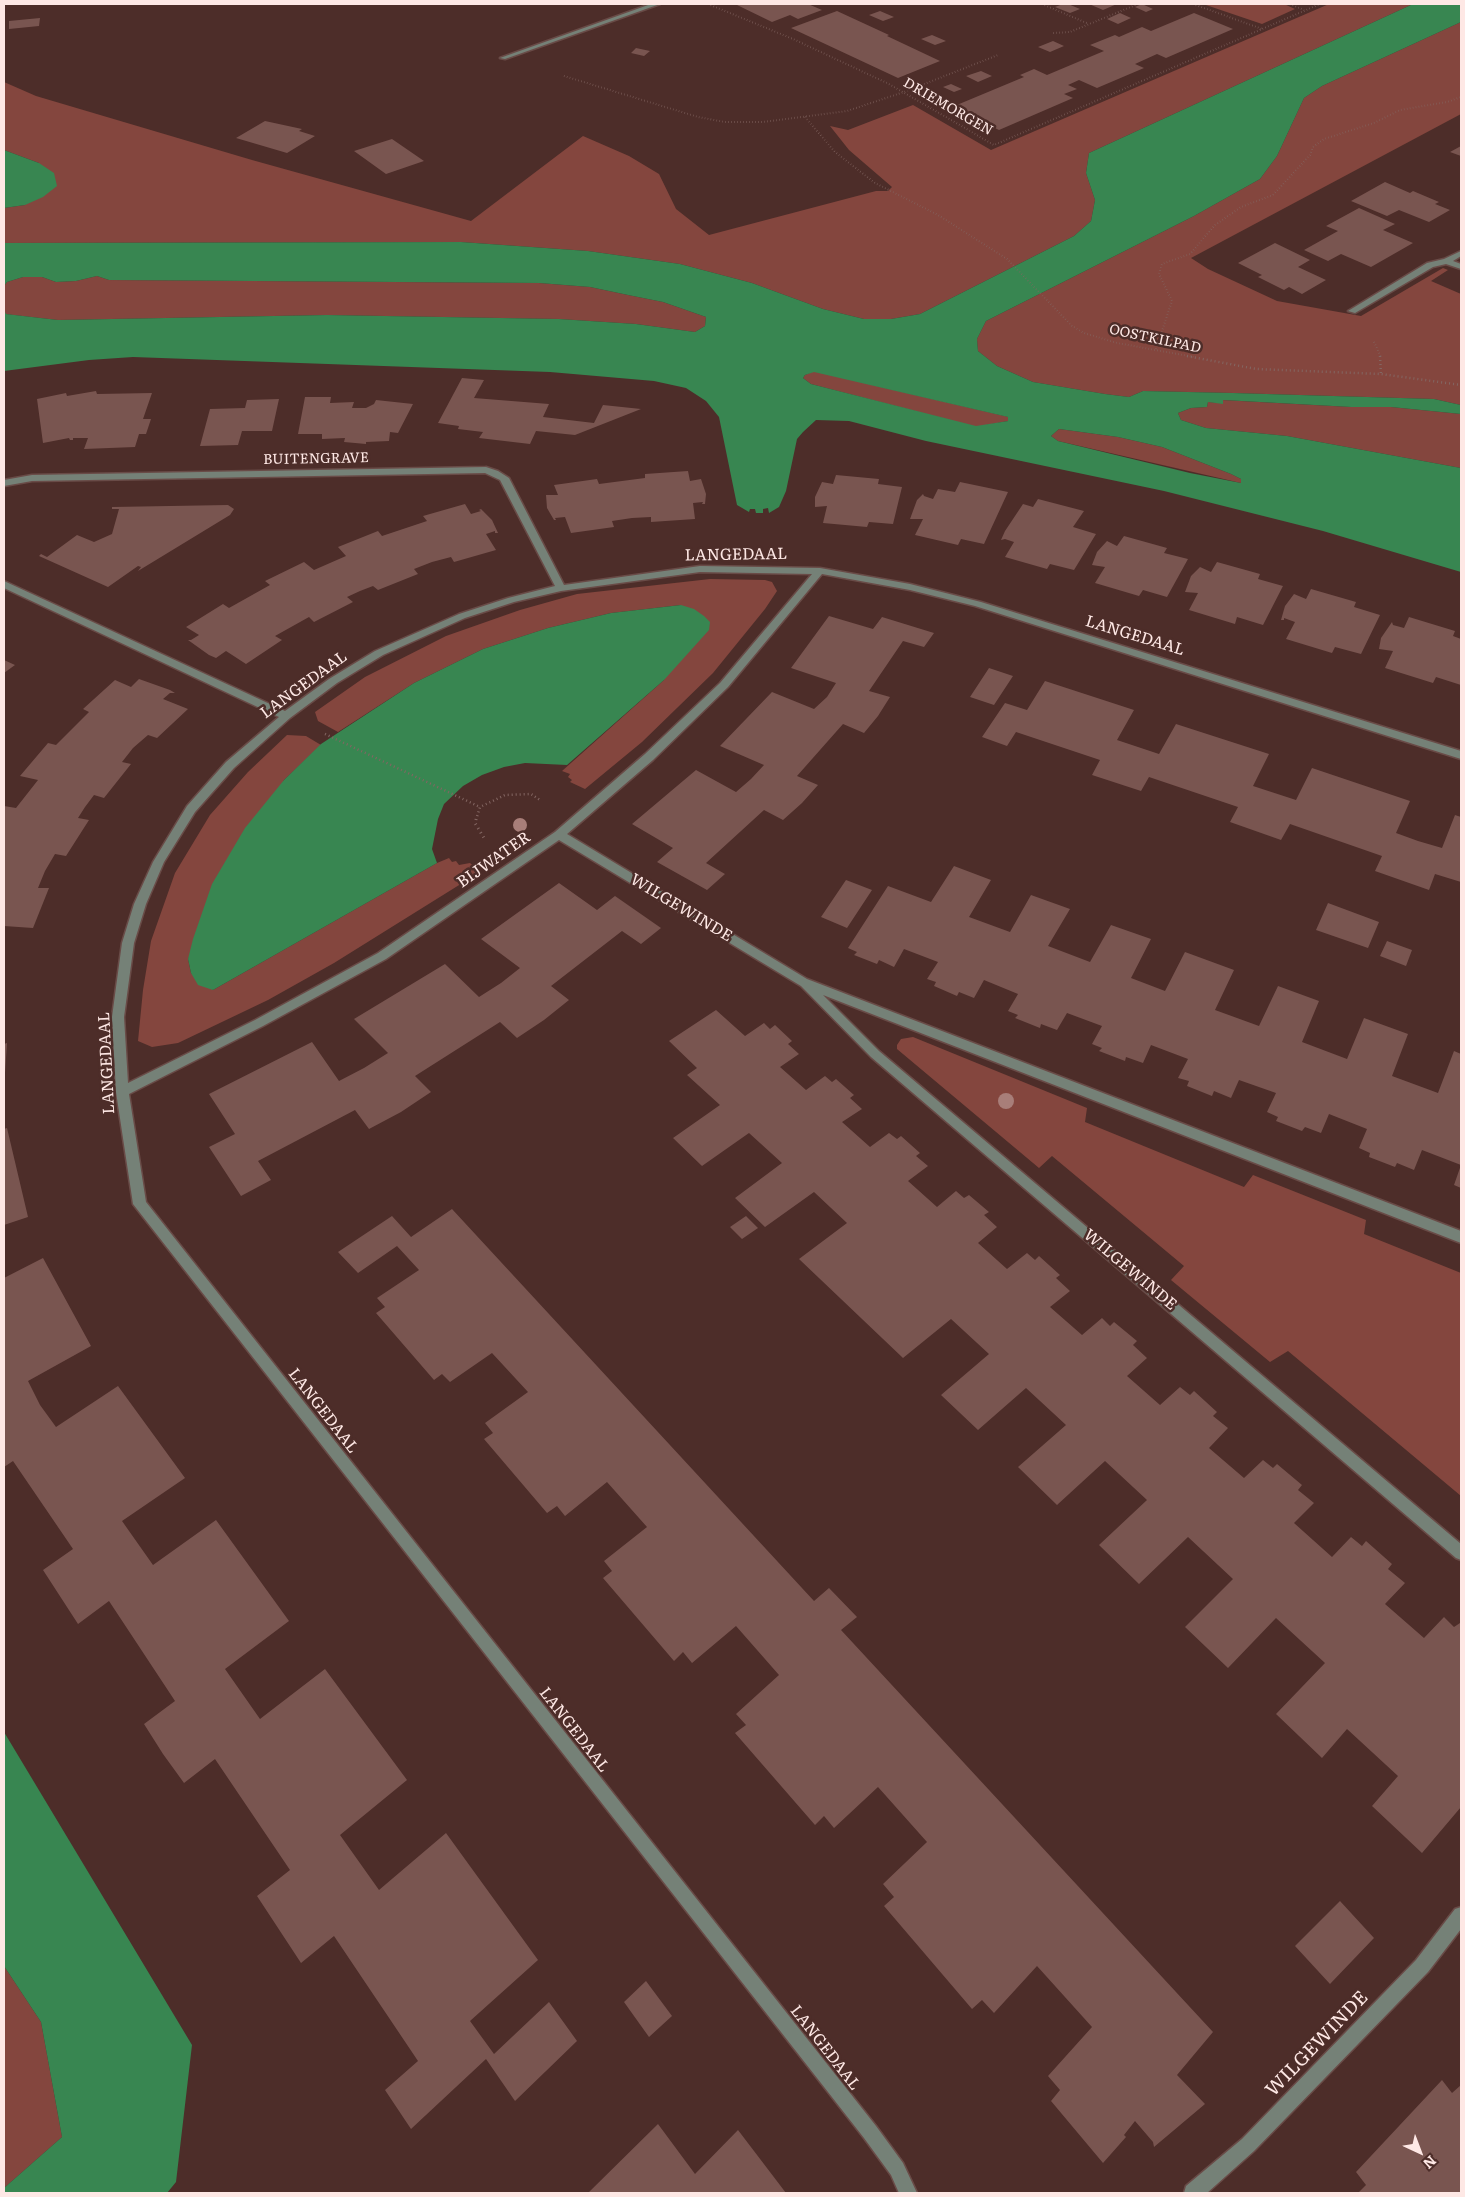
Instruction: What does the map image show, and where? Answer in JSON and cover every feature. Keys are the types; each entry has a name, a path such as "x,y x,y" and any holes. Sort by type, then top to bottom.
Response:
{"street":[{"path":"503,58 658,4"},
{"path":"1352,311 1430,265 1447,261 1461,253"},
{"path":"1447,261 1461,267"},
{"name":"BUITENGRAVE","path":"4,483 32,478 486,470 504,478 561,588"},
{"name":"LANGEDAAL","path":"908,2193 897,2169 870,2132 140,1204 122,1092 118,1017 128,943 140,904 159,862 191,809 230,765 286,716 333,681 379,652 462,616 511,600 561,588 700,568 820,571 910,587 978,604 1461,755"},
{"name":"BIJWATER","path":"122,1092 259,1023 382,956 522,862 560,834 650,757 724,685 820,571"},
{"path":"4,584 286,716"},
{"name":"WILGEWINDE","path":"560,834 804,982 1461,1237"},
{"name":"WILGEWINDE","path":"804,982 876,1054 1461,1553"},
{"name":"WILGEWINDE","path":"1193,2193 1248,2145 1422,1966 1461,1915"}],"path":[{"name":"DRIEMORGEN","path":"708,4 794,39 904,92 994,145 1320,4"},
{"path":"1042,4 1090,24"},
{"path":"1053,33 1070,32 1138,4"},
{"path":"1193,4 1262,29"},
{"path":"1290,4 1304,10"},
{"path":"503,58 698,117 725,122 763,122 846,111 904,92 998,55"},
{"path":"1156,349 1172,301 1159,274 1162,264 1190,254 1215,225 1241,206 1273,195 1310,155 1313,147 1324,139 1374,123 1400,110 1446,102 1461,97"},
{"name":"OOSTKILPAD","path":"806,117 835,152 875,183 938,215 1007,259 1072,326 1084,333 1117,343 1256,369 1381,374 1461,385"},
{"path":"316,730 480,807"}],"shaded area":[{"path":"1203,4 1284,4 1295,9 1262,24"},
{"path":"1329,4 1413,4 1089,153 1086,173 1095,200 1091,221 1074,236 920,314 891,319 864,319 823,309 752,283 680,264 588,251 461,242 4,243 4,208 25,205 39,163 4,150 4,82 36,96 252,160 471,221 583,136 629,156 659,174 676,209 709,235 876,191 888,191 892,187 849,150 830,126 848,130 913,105 991,150"},
{"path":"1413,4 1461,4 1461,22 1322,86 1304,98 1277,156 1260,179 1194,216 986,321 977,339 978,351 997,366 1033,382 1105,394 1129,397 1143,391 1434,399 1461,405 1461,414 1391,407 1351,407 1223,400 1223,404 1208,402 1207,407 1191,408 1178,413 1181,420 1206,428 1287,436 1461,468 1461,572 1323,531 1164,491 926,441 849,421 816,420 797,439 786,491 779,507 769,513 768,508 763,509 763,513 756,513 755,509 750,509 749,512 737,505 719,417 706,401 686,388 654,381 550,372 133,357 89,360 4,371 4,310 6,314 58,320 327,315 559,319 636,324 695,332 705,326 706,317 663,302 590,287 539,283 109,280 97,276 76,281 56,282 42,277 23,277 7,282 4,286 4,243 461,242 588,251 680,264 752,283 823,309 864,319 891,319 920,314 1074,236 1091,221 1095,200 1086,173 1089,153","holes":["814,372 1008,417 1008,421 976,426 811,384 803,378 805,375","1059,429 1118,437 1162,447 1231,474 1241,479 1241,483 1190,473 1058,441 1051,436"]},
{"path":"1461,22 1461,114 1191,258 1208,269 1277,301 1361,316 1443,268 1448,270 1431,281 1461,294 1461,405 1434,399 1233,393 1143,391 1129,397 1033,382 997,366 978,351 977,339 986,321 1194,216 1260,179 1277,156 1304,98 1322,86"},
{"path":"4,150 39,163 54,173 57,186 43,197 25,205 4,208"},
{"path":"97,276 109,280 539,283 590,287 663,302 706,317 705,326 695,332 636,324 559,319 327,315 58,320 5,314 4,286 7,282 23,277 42,277 56,282 76,281"},
{"path":"814,371 1009,417 1008,421 976,427 811,384 803,378"},
{"path":"1222,400 1351,407 1391,407 1461,414 1461,468 1287,436 1206,428 1181,420 1178,413 1191,408 1207,407 1208,402 1223,403"},
{"path":"1059,429 1118,437 1162,447 1231,474 1241,479 1241,483 1058,441 1051,436"},
{"path":"710,579 765,580 772,582 777,591 765,609 713,673 642,742 585,789 570,782 572,780 568,777 570,774 562,771 664,680 681,605 611,613 548,628 483,649 414,683 338,732 318,721 315,712 365,677 446,636 520,610 577,594"},
{"path":"681,605 694,609 704,616 710,622 709,630 664,680 567,765 525,763 504,767 482,775 463,786 444,804 438,819 432,849 437,863 213,990 198,985 191,973 188,959 212,884 245,828 284,780 321,744 414,683 483,649 548,628 611,613"},
{"path":"287,735 306,736 321,745 284,780 188,959 191,973 213,990 437,863 449,858 452,862 456,861 459,865 470,863 480,872 334,963 268,1000 178,1043 152,1047 138,1041 143,990 151,941 175,873 210,815 248,772"},
{"path":"913,1037 1087,1108 1085,1122 1244,1187 1253,1175 1366,1220 1364,1234 1461,1273 1461,1496 1288,1351 1270,1362 1171,1280 1184,1266 1052,1156 1039,1168 897,1049 901,1039"},
{"path":"4,1732 192,2045 176,2182 167,2193 4,2193 4,2188 62,2137 41,2022 4,1966"},
{"path":"4,1966 41,2022 62,2137 4,2188"}],"building":[{"path":"735,4 808,4 822,10 798,19 790,15 772,22"},
{"path":"1063,4 1080,9 1070,13 1055,7"},
{"path":"1089,4 1117,4 1103,10"},
{"path":"1142,4 1153,9 1146,12 1135,7"},
{"path":"837,11 940,61 898,78 791,28"},
{"path":"880,11 894,17 883,21 869,15"},
{"path":"1120,13 1131,18 1118,24 1107,19"},
{"path":"1194,13 1233,29 1166,58 1157,54 1135,64 1144,68 1097,88 1079,80 1068,85 1077,89 1064,94 1073,98 999,130 952,107 1024,77 1020,75 1034,69 1047,75 1104,51 1090,45 1115,35 1119,37 1142,27 1151,31"},
{"path":"40,18 39,26 9,29 9,21"},
{"path":"932,35 946,41 935,45 921,39"},
{"path":"1053,41 1064,46 1050,52 1038,47"},
{"path":"636,48 650,51 644,56 631,53"},
{"path":"981,71 992,76 978,82 966,76"},
{"path":"951,84 962,89 954,92 943,87"},
{"path":"265,121 302,129 299,131 315,136 287,153 236,138"},
{"path":"392,139 424,161 386,174 354,151"},
{"path":"1461,146 1461,156 1450,152"},
{"path":"1385,182 1410,193 1413,191 1439,202 1435,204 1450,210 1429,222 1399,210 1387,216 1351,201"},
{"path":"1359,208 1395,224 1383,230 1413,243 1371,267 1341,254 1328,261 1304,250 1338,231 1326,226"},
{"path":"1275,243 1310,260 1298,267 1326,280 1302,294 1289,287 1284,290 1258,277 1262,275 1238,263"},
{"path":"462,378 484,380 474,398 549,404 543,417 594,423 603,405 641,409 575,435 536,431 530,444 479,438 483,432 458,429 459,426 438,423"},
{"path":"96,391 97,394 152,393 143,419 151,419 146,434 139,434 135,447 84,449 88,438 73,438 73,440 70,440 69,438 43,443 37,399 66,393 67,396"},
{"path":"305,397 331,397 330,403 354,402 352,408 366,408 374,404 376,400 413,404 398,433 390,432 389,441 366,442 366,444 344,442 345,438 322,439 322,434 298,434"},
{"path":"279,399 272,431 242,431 238,445 200,446 210,409 245,408 247,400"},
{"path":"688,471 690,481 701,479 706,494 705,504 702,504 703,502 693,503 695,519 651,522 651,517 632,518 612,521 614,527 571,533 565,517 555,518 556,520 554,520 547,508 546,495 558,495 554,485 597,479 599,484 645,478 645,474"},
{"path":"836,475 879,479 878,484 902,487 893,524 869,522 867,527 823,523 827,506 815,507 815,497 822,482 833,484"},
{"path":"960,482 1008,492 984,544 961,539 958,545 915,535 923,519 910,519 917,500 923,494 933,499 938,489 955,492"},
{"path":"1038,499 1084,511 1073,527 1096,534 1074,570 1050,564 1047,569 1005,557 1014,542 1005,539 1001,540 1005,531 1023,504 1033,507"},
{"path":"465,504 471,514 481,511 479,510 481,509 492,520 498,533 495,533 495,531 486,534 496,550 454,562 451,557 432,562 414,569 418,574 378,590 373,586 360,591 347,597 353,602 314,622 309,617 275,636 282,640 246,664 226,651 216,658 188,640 199,635 186,627 223,604 229,608 270,585 265,581 304,562 314,570 346,556 338,547 378,531 382,536 427,521 423,516"},
{"path":"228,505 234,509 230,515 138,571 141,567 138,566 108,587 39,556 41,554 47,557 77,535 94,542 112,534 119,509 112,509 112,507"},
{"path":"1124,536 1167,548 1164,553 1188,559 1167,597 1143,590 1139,596 1095,583 1105,567 1092,565 1097,552 1107,541 1117,546"},
{"path":"1217,562 1260,574 1258,579 1283,586 1263,625 1237,617 1235,624 1189,610 1198,593 1185,592 1191,576 1200,567 1211,572"},
{"path":"1311,589 1356,602 1354,607 1380,615 1361,654 1335,647 1332,653 1286,639 1295,622 1284,618 1284,620 1281,620 1285,606 1294,594 1306,599"},
{"path":"829,616 873,629 882,617 934,633 924,647 903,641 869,691 890,697 864,733 843,724 797,776 818,785 802,803 783,820 764,810 706,863 725,874 707,890 657,862 673,848 632,824 696,770 736,792 751,779 764,765 720,746 772,692 814,709 827,697 836,683 791,668"},
{"path":"1409,617 1455,631 1453,636 1461,639 1461,685 1436,677 1433,683 1385,668 1393,651 1379,649 1381,638 1392,622 1393,625 1404,628"},
{"path":"4,660 15,665 4,673"},
{"path":"989,668 1013,676 994,705 970,697"},
{"path":"139,679 175,693 170,693 163,699 188,709 157,738 148,735 133,748 122,762 131,764 104,798 94,795 85,807 78,818 89,820 66,856 55,854 45,871 38,888 49,888 33,928 4,926 4,806 16,808 38,780 20,776 48,743 56,745 89,712 83,709 115,680 131,687"},
{"path":"1045,681 1134,710 1117,740 1159,754 1176,724 1269,754 1253,786 1296,800 1312,768 1410,801 1396,833 1418,841 1442,848 1455,815 1461,817 1461,882 1435,874 1429,890 1375,871 1382,856 1290,824 1281,840 1230,822 1238,807 1149,777 1141,791 1092,775 1100,760 1016,732 1007,746 982,737 1005,703 1027,710"},
{"path":"954,866 991,880 969,917 1010,932 1031,895 1070,909 1048,946 1090,962 1111,925 1151,939 1131,978 1165,991 1185,952 1234,970 1215,1010 1259,1026 1278,986 1319,1001 1302,1042 1347,1059 1364,1018 1408,1034 1392,1076 1438,1093 1454,1051 1461,1054 1461,1165 1422,1150 1414,1170 1397,1163 1395,1167 1369,1157 1370,1153 1359,1148 1367,1129 1329,1114 1321,1133 1305,1127 1302,1131 1276,1121 1278,1117 1267,1112 1276,1093 1239,1080 1231,1098 1214,1091 1212,1096 1187,1086 1189,1081 1178,1078 1188,1059 1151,1045 1143,1063 1126,1057 1125,1061 1099,1051 1102,1048 1092,1044 1102,1026 1067,1013 1057,1030 1041,1024 1040,1028 1015,1018 1018,1015 1008,1011 1018,994 984,980 974,998 959,992 957,996 934,986 936,982 927,979 938,962 904,949 894,967 879,960 877,964 854,955 857,952 848,948 888,886 931,902"},
{"path":"846,880 872,890 847,928 821,917"},
{"path":"559,883 597,910 615,896 661,928 641,944 622,931 551,986 569,1000 517,1038 500,1022 415,1076 431,1092 401,1112 369,1129 355,1110 258,1161 271,1180 241,1196 209,1147 235,1134 209,1094 312,1042 339,1081 364,1068 388,1053 354,1019 445,964 479,997 501,983 520,968 481,939"},
{"path":"1328,903 1379,922 1368,948 1316,930"},
{"path":"1387,941 1412,950 1406,966 1380,956"},
{"path":"716,1010 745,1036 764,1023 770,1029 775,1025 792,1041 788,1044 799,1054 780,1067 806,1090 825,1076 832,1082 836,1079 854,1095 850,1098 862,1109 842,1122 870,1147 889,1133 897,1139 901,1136 920,1153 916,1156 928,1166 908,1181 937,1207 956,1191 964,1198 969,1195 989,1212 984,1215 997,1227 978,1243 1007,1269 1027,1253 1035,1260 1039,1256 1060,1275 1056,1278 1070,1291 1050,1307 1082,1335 1102,1318 1110,1326 1114,1322 1137,1341 1133,1345 1147,1358 1127,1376 1160,1405 1180,1387 1190,1395 1194,1391 1217,1412 1213,1416 1228,1428 1209,1448 1244,1478 1263,1460 1273,1468 1277,1464 1302,1485 1298,1490 1314,1503 1294,1523 1332,1557 1351,1537 1362,1546 1366,1541 1392,1564 1388,1569 1405,1583 1385,1604 1424,1638 1444,1617 1454,1627 1460,1623 1461,1807 1422,1853 1372,1806 1398,1776 1347,1729 1322,1758 1276,1714 1325,1663 1276,1618 1228,1668 1185,1627 1233,1579 1188,1537 1139,1584 1099,1545 1147,1500 1105,1461 1057,1505 1018,1467 1066,1425 1026,1388 978,1430 941,1395 989,1354 951,1319 903,1358 799,1259 847,1223 814,1192 765,1227 735,1198 782,1163 749,1133 702,1166 673,1138 720,1105 687,1075 697,1068 669,1041"},
{"path":"7,1043 5,1073 4,1073 4,1044"},
{"path":"7,1128 28,1217 4,1225 4,1129"},
{"path":"1461,1165 1461,1188 1454,1185"},
{"path":"452,1209 814,1601 829,1588 857,1617 841,1630 1213,2032 1177,2075 1205,2104 1154,2147 1153,2142 1135,2121 1124,2135 1126,2137 1103,2163 1051,2101 1060,2090 1048,2076 1092,2027 1037,1966 994,2013 982,2000 972,2009 884,1906 894,1897 883,1884 927,1842 878,1787 834,1828 824,1816 815,1825 735,1733 746,1725 736,1714 779,1675 736,1626 692,1663 683,1652 674,1661 603,1578 612,1571 604,1561 647,1527 607,1482 565,1516 557,1506 547,1513 484,1439 493,1433 485,1423 528,1392 492,1353 450,1382 442,1374 434,1380 376,1313 385,1307 377,1298 419,1270 397,1246 358,1273 338,1252 392,1216 411,1237"},
{"path":"746,1216 758,1228 742,1239 730,1227"},
{"path":"43,1258 91,1346 28,1381 40,1405 56,1427 118,1386 185,1478 122,1521 153,1565 216,1520 289,1621 225,1669 260,1719 325,1669 407,1780 340,1835 379,1890 446,1833 538,1960 470,2021 494,2054 549,2002 577,2041 515,2101 486,2059 411,2129 385,2090 418,2061 334,1936 301,1963 257,1896 290,1870 215,1759 184,1783 163,1754 144,1724 175,1701 109,1601 78,1624 43,1570 73,1549 13,1461 4,1467 4,1278"},
{"path":"1340,1901 1374,1938 1330,1984 1295,1946"},
{"path":"646,1981 672,2016 649,2037 624,2002"},
{"path":"1442,2080 1452,2093 1461,2085 1461,2193 1358,2193 1366,2185 1356,2172"},
{"path":"658,2124 695,2174 738,2130 786,2193 588,2193"}]}
